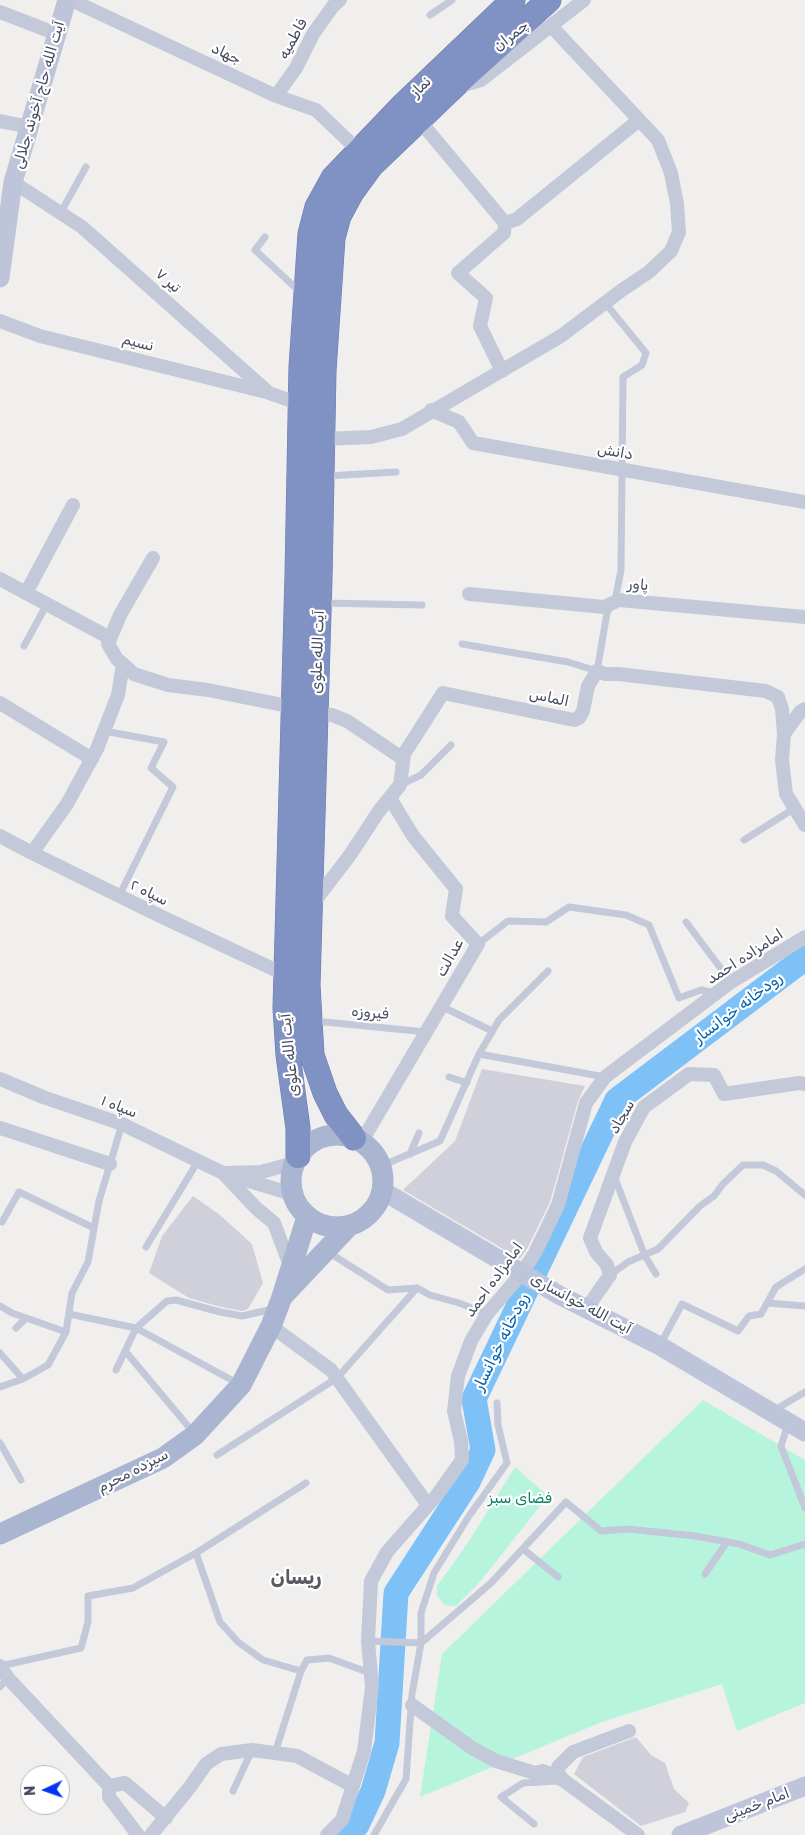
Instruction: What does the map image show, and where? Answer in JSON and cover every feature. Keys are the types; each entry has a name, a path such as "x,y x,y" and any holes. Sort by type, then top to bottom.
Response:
{"highway":[{"name":"نماز","path":"365,158 404,104 513,0"},
{"name":"نماز","path":"333,178 420,120 452,88 549,0"},
{"name":"آیت الله علوی","path":"358,1140 336,1116 325,1093 312,1055 308,985 320,603 324,371 333,238 339,216 352,192 365,158"},
{"name":"آیت الله علوی","path":"296,1160 298,1128 288,1055 285,1008 300,404 310,234 317,207 333,178"}],"main road":[{"name":"آیت الله حاج آخوند جلالی","path":"0,278 8,189 30,127 67,0"},
{"path":"329,1135 342,1135 358,1140 374,1152 381,1166 384,1178 383,1190 378,1203 371,1214 360,1222 348,1227 327,1227 316,1223 307,1217 298,1206 292,1194 291,1178 296,1160 306,1146 317,1139 329,1135"},
{"name":"آیت الله خوانساری","path":"383,1190 522,1273 660,1346 805,1432"},
{"path":"277,1310 307,1217"},
{"path":"277,1310 326,1250 348,1227"},
{"name":"سیزده محرم","path":"0,1534 163,1458 195,1435 241,1385 277,1310"},
{"name":"امام خمینی","path":"681,1835 805,1786"}],"street":[{"name":"جهاد","path":"71,0 276,96 316,110 365,158"},
{"name":"فاطمیه","path":"276,96 296,68 313,34 333,6 340,0"},
{"name":"چمران","path":"452,88 481,80 584,0"},
{"path":"0,12 57,34"},
{"path":"323,439 370,437 402,429 431,410 561,336 661,262 670,251 679,232 677,204 670,173 658,140 551,26"},
{"path":"420,120 505,224 504,233 458,273 486,298 480,326 502,371"},
{"path":"505,224 517,219 639,120"},
{"path":"0,121 30,127"},
{"name":"۷ تیر","path":"8,189 61,212 82,227 269,393 300,404"},
{"name":"نسیم","path":"0,321 40,336 269,393"},
{"name":"دانش","path":"431,410 459,422 473,443 805,502"},
{"path":"26,593 73,506"},
{"path":"154,558 120,614 110,638 108,644 117,659 134,674 168,685 208,690 293,707"},
{"path":"0,579 110,638"},
{"name":"پاور","path":"469,594 604,607 619,600 805,618"},
{"path":"32,853 67,804 92,759 118,695 123,664"},
{"path":"597,671 605,674 766,691 778,697 782,708 784,734 782,760 786,794 805,825"},
{"name":"الماس","path":"404,754 443,693 574,720 580,718 588,686 597,671"},
{"path":"0,703 92,759"},
{"path":"784,734 800,712 805,709"},
{"path":"311,906 350,855 379,811 400,785 404,754 399,756 347,721 332,715 317,713"},
{"name":"عدالت","path":"358,1140 426,1032 478,944 452,916 456,889 413,836 390,798"},
{"name":"سپاه ۲","path":"0,836 119,896 286,975"},
{"name":"امامزاده احمد","path":"327,1835 342,1820 364,1751 372,1687 368,1641 371,1581 387,1552 428,1505 462,1460 454,1411 458,1376 471,1341 487,1314 522,1273 535,1253 558,1205 586,1103 605,1077 731,982 805,937"},
{"name":"سجاد","path":"610,1275 607,1265 596,1252 590,1238 626,1142 644,1107 689,1074 714,1074 724,1094 799,1083 805,1084"},
{"name":"سپاه ۱","path":"0,1079 43,1097 122,1124 223,1173"},
{"path":"0,1128 110,1164"},
{"path":"223,1173 262,1172 296,1160"},
{"path":"223,1173 292,1194"},
{"path":"223,1173 256,1208 274,1223 291,1268"},
{"path":"588,1308 610,1275"},
{"path":"277,1310 331,1370 428,1505"},
{"path":"0,1666 4,1682 109,1786 109,1797 138,1835"},
{"path":"412,1705 472,1748 496,1761 535,1773 543,1771 563,1780 638,1835"},
{"path":"563,1780 558,1773 558,1767 573,1752 629,1731"},
{"path":"151,1835 206,1764 221,1754 252,1750 297,1756 353,1786"},
{"path":"109,1786 125,1783 166,1818"}],"lane":[{"path":"430,14 452,0"},
{"path":"61,212 86,167"},
{"path":"265,237 255,250 306,298"},
{"path":"462,644 568,662 597,671 607,612 616,596 621,570 623,377 642,365 646,353 606,304"},
{"path":"322,476 396,472"},
{"path":"320,603 422,605"},
{"path":"24,646 48,604"},
{"path":"104,731 164,742 151,768 173,788 119,896"},
{"path":"400,785 421,775 451,745"},
{"path":"744,840 795,808"},
{"path":"478,944 508,921 546,922 569,907 626,915 649,925 679,998 700,990 716,994"},
{"path":"686,922 731,982"},
{"path":"381,1166 440,1141 479,1054 498,1020 548,971"},
{"path":"441,1006 492,1031"},
{"name":"فیروزه","path":"310,1021 426,1032"},
{"path":"479,1054 605,1077"},
{"path":"449,1077 467,1083"},
{"path":"0,1387 23,1379 48,1365 66,1332 72,1293 88,1262 99,1201 122,1124"},
{"path":"410,1154 419,1133"},
{"path":"146,1247 198,1161"},
{"path":"610,1275 628,1262 646,1256 658,1249 700,1206 714,1196 723,1184 743,1165 763,1165 776,1171 805,1195"},
{"path":"614,1175 646,1256 656,1274"},
{"path":"2,1222 19,1192 94,1228"},
{"path":"326,1250 388,1290 417,1288 430,1295 459,1302 487,1314"},
{"path":"660,1346 682,1304 738,1332 749,1316 761,1314 776,1287 805,1268"},
{"path":"217,1455 337,1378 417,1288"},
{"path":"116,1370 136,1328 167,1301 172,1300 242,1316 277,1310"},
{"path":"767,1302 805,1306"},
{"path":"0,1306 12,1313 66,1332"},
{"path":"69,1314 136,1328 241,1385"},
{"path":"16,1328 26,1318"},
{"path":"126,1352 195,1435"},
{"path":"0,1353 23,1379"},
{"path":"771,1412 805,1392"},
{"path":"374,1835 406,1779 412,1705 421,1643 421,1613 434,1573 469,1516 507,1463 498,1425 497,1403"},
{"path":"788,1423 781,1446 805,1508"},
{"path":"0,1444 21,1480"},
{"path":"0,1666 81,1648 88,1622 88,1596 133,1588 196,1553 306,1483"},
{"path":"368,1641 421,1643 491,1583 566,1502 600,1532 628,1528 695,1536 739,1544 770,1555 805,1544"},
{"path":"705,1574 727,1542"},
{"path":"523,1549 558,1577"},
{"path":"196,1553 220,1622 238,1642 263,1660 301,1671"},
{"path":"275,1753 306,1660 329,1658 370,1673"},
{"path":"233,1791 252,1750"},
{"path":"534,1824 501,1797 523,1784 563,1780"}],"green space":[{"path":"703,1400 805,1460 805,1703 737,1731 722,1684 602,1722 420,1797 442,1654"},
{"name":"فضای سبز","path":"515,1467 548,1496 479,1583 456,1606 444,1605 437,1595 437,1586 469,1541"}],"building":[{"path":"482,1069 585,1086 578,1101 550,1202 527,1249 520,1259 403,1190 455,1141"},
{"path":"193,1196 220,1215 252,1244 263,1283 248,1309 242,1311 189,1298 149,1273 162,1236"},
{"path":"636,1737 651,1755 665,1763 674,1789 689,1803 685,1812 641,1826 574,1774 583,1757"}],"waterway":[{"name":"رودخانه خوانسار","path":"348,1835 357,1825 373,1791 387,1743 396,1593 468,1482 483,1450 474,1399 617,1100 805,958"}],"district":[{"name":"ریسان","path":"296,1578"}]}
